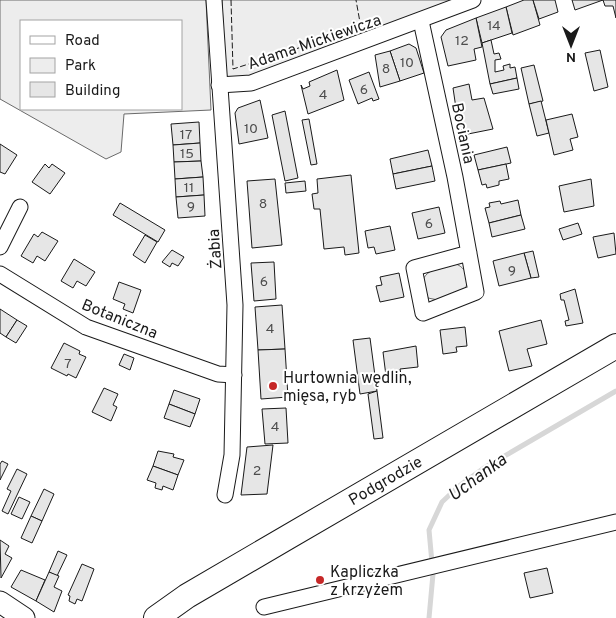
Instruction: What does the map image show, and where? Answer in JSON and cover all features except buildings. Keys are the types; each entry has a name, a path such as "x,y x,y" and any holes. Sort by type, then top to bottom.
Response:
{"main road":[{"name":"Podgrodzie","path":"156,618 187,596 616,346"}],"street":[{"name":"Żabia","path":"214,0 235,306 232,455 225,495"},
{"name":"Adama Mickiewicza","path":"219,85 251,83 473,0"},
{"name":"Bociania","path":"421,21 455,177 476,292 423,313 414,268 468,252"},
{"path":"0,247 20,207"},
{"name":"Botaniczna","path":"0,274 86,327 218,374 234,375"},
{"path":"264,607 616,522"},
{"path":"0,602 24,618"}],"green space":[{"path":"0,0 206,0 211,110 124,114 121,152 106,159 0,99"},
{"path":"222,0 453,0 256,77 235,80 225,75"},
{"path":"453,263 464,269 466,273 467,285 465,289 438,300 428,298 424,290 424,278 433,270"}],"waterway":[{"name":"Uchanka","path":"429,618 433,574 429,530 442,502 459,486 484,468 616,391"}],"fence":[{"path":"231,0 233,69 361,28 356,0"}],"place":[{"name":"Hurtownia wędlin, mięsa, ryb","path":"273,386"},
{"name":"Kapliczka z krzyżem","path":"320,580"}]}
